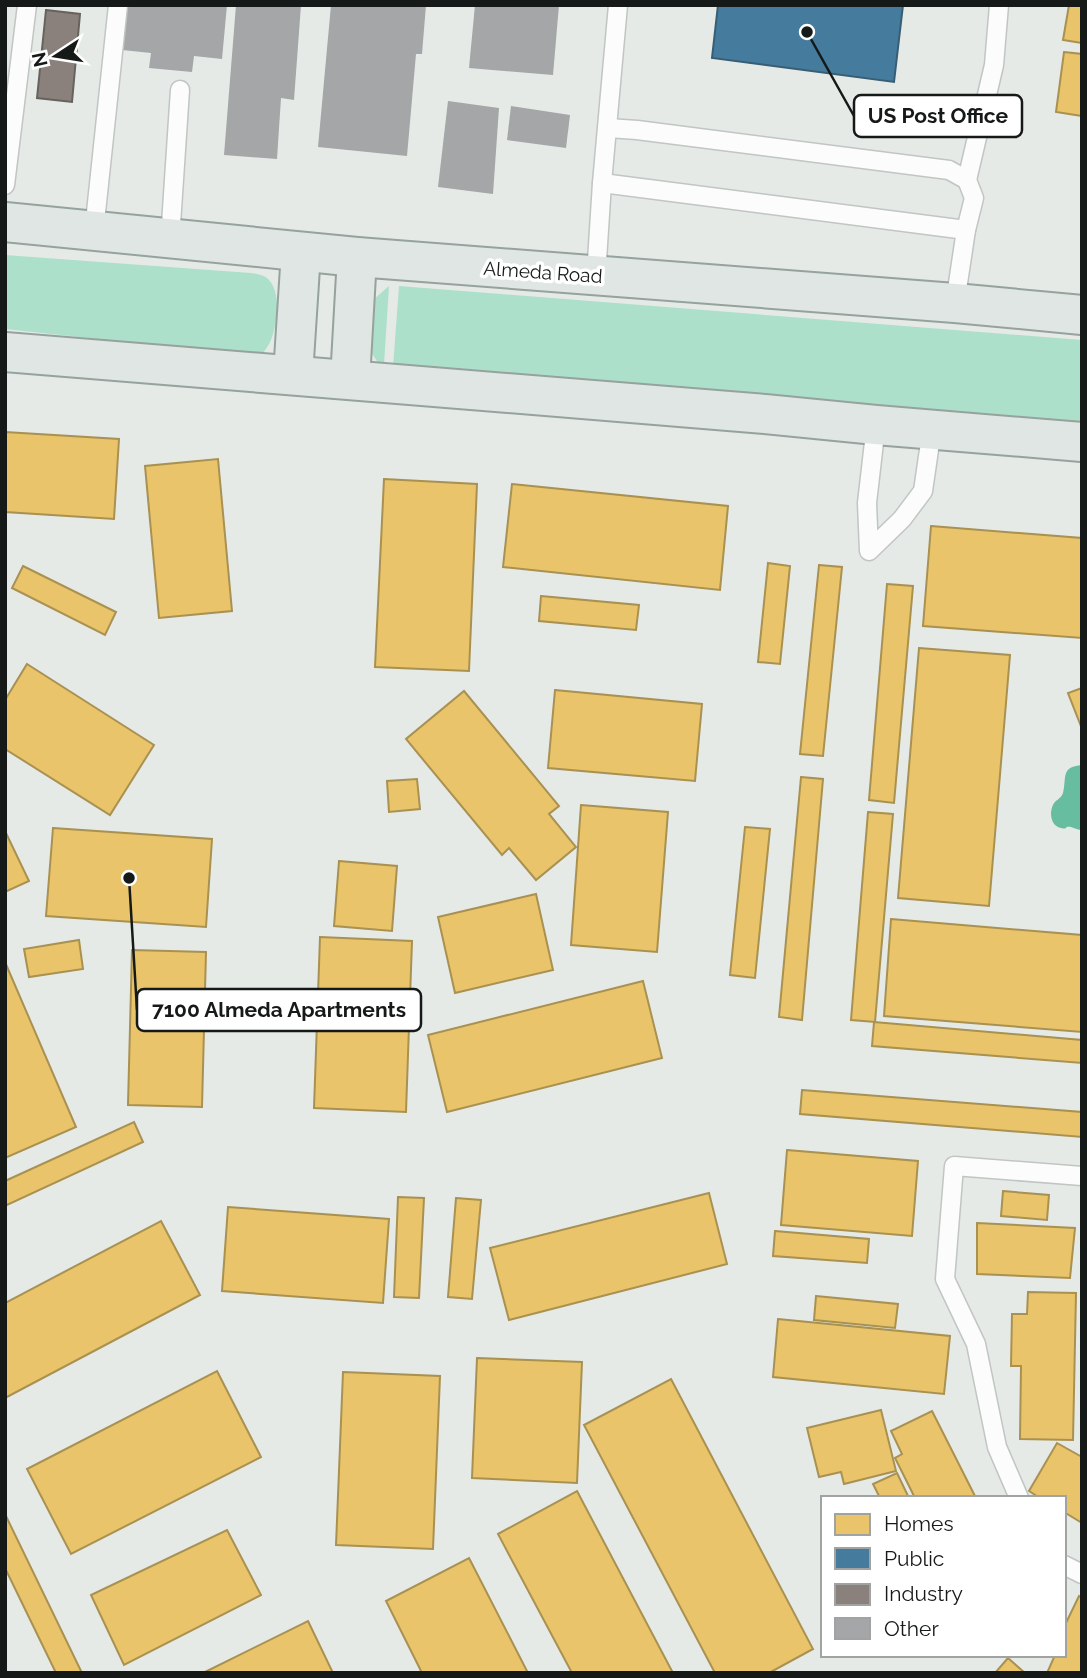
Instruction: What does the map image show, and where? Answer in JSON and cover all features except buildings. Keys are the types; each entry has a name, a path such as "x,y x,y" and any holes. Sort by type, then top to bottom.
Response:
{"main road":[{"name":"Almeda Road","path":"5,222 357,257 1082,314"},
{"path":"293,375 301,252"},
{"path":"350,380 357,257"},
{"path":"5,352 1082,442"}],"lane":[{"path":"5,185 27,5"},
{"path":"94,231 118,5"},
{"path":"596,276 618,5"},
{"path":"955,303 966,230 974,198 967,180 994,65 999,5"},
{"path":"170,239 180,90"},
{"path":"608,128 949,170 967,180"},
{"path":"602,183 966,230"},
{"path":"876,425 867,503 869,551 902,519 923,491 932,429"},
{"path":"1018,1496 997,1447 976,1344 945,1279 954,1166 1082,1176"},
{"path":"1066,1565 1082,1574"}],"shaded area":[{"path":"5,255 260,275 268,279 277,300 273,333 262,355 256,356 5,329"},
{"path":"389,286 384,365 380,366 371,352 373,300"},
{"path":"399,286 1082,340 1082,423 393,367"},
{"path":"1082,765 1082,830 1058,827 1053,822 1052,808 1063,793 1067,771"}],"place":[{"name":"US Post Office","path":"807,32"},
{"name":"7100 Almeda Apartments","path":"129,878"}]}
